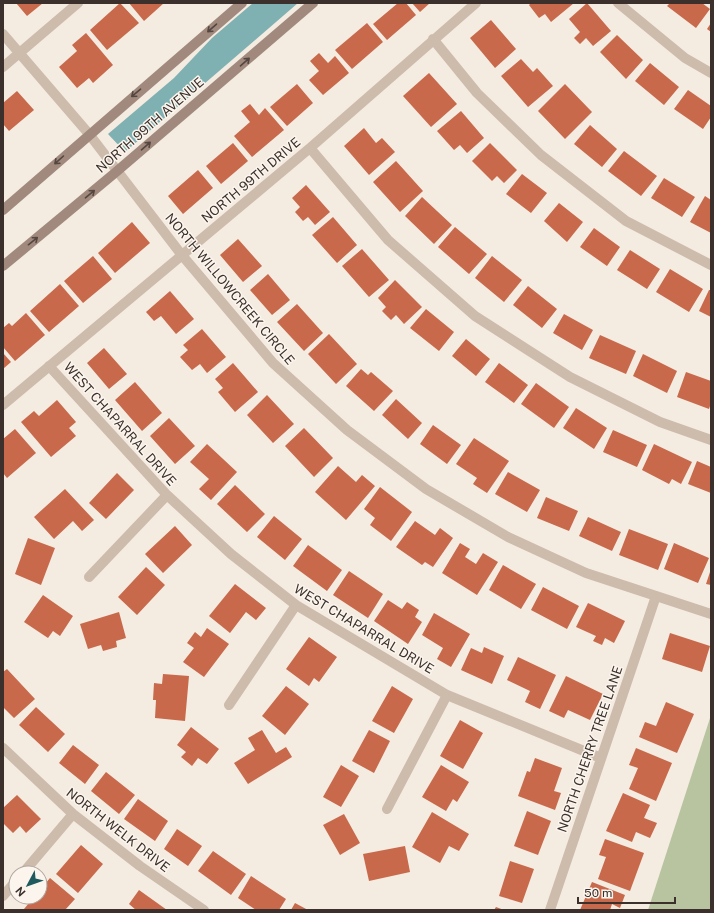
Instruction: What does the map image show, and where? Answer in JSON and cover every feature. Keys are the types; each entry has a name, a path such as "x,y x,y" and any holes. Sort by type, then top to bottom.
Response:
{"main road":[{"path":"3,210 242,3"},
{"name":"NORTH 99TH AVENUE","path":"3,266 116,172 313,3"}],"street":[{"path":"3,68 78,3"},
{"name":"NORTH 99TH DRIVE","path":"3,405 181,254 310,148 476,3"},
{"path":"618,3 685,58 711,73"},
{"name":"NORTH WILLOWCREEK CIRCLE","path":"3,34 89,134 116,172 181,254 273,363 347,430 426,489 508,537 586,573 711,614"},
{"path":"433,39 477,93 541,155 626,221 711,265"},
{"path":"310,148 388,240 475,316 570,377 660,422 711,440"},
{"name":"WEST CHAPARRAL DRIVE","path":"49,366 167,495 231,554 296,605 448,695 601,758"},
{"path":"89,577 167,495"},
{"name":"NORTH CHERRY TREE LANE","path":"550,910 656,596"},
{"path":"229,705 296,605"},
{"path":"387,809 448,695"},
{"name":"NORTH WELK DRIVE","path":"3,748 73,814 140,866 204,910"},
{"path":"30,865 73,814"}],"green space":[{"path":"711,715 711,910 648,910"}],"water":[{"path":"253,3 298,3 125,152 108,134 174,78 212,38"}],"building":[{"path":"16,3 43,3 27,16"},
{"path":"120,3 139,23 107,50 90,30"},
{"path":"129,3 164,3 144,21"},
{"path":"398,3 406,3 416,15 387,40 373,24"},
{"path":"412,3 430,3 420,12"},
{"path":"531,3 574,3 551,22 545,14 539,18 529,5"},
{"path":"587,3 611,31 593,46 586,38 580,44 574,38 580,32 569,19"},
{"path":"670,3 702,3 710,9 696,28 667,6"},
{"path":"491,20 516,49 495,68 470,38"},
{"path":"367,23 383,42 352,69 335,50"},
{"path":"711,23 711,32 707,29"},
{"path":"86,33 113,65 93,83 89,78 77,88 59,67 77,51 72,45"},
{"path":"617,35 643,60 626,79 600,52"},
{"path":"319,53 328,63 335,56 349,73 323,95 309,80 319,71 310,61"},
{"path":"521,59 533,72 537,68 553,86 528,107 501,76"},
{"path":"650,63 679,87 664,105 635,81"},
{"path":"429,73 457,104 431,127 403,96"},
{"path":"297,84 313,103 287,126 270,107"},
{"path":"565,84 592,112 565,139 538,111"},
{"path":"688,90 711,106 711,117 703,129 674,109"},
{"path":"17,91 34,110 9,131 3,124 3,103"},
{"path":"250,104 259,115 265,108 284,130 252,157 234,136 250,122 241,111"},
{"path":"461,111 484,138 467,153 460,145 454,150 437,131"},
{"path":"590,125 617,149 602,167 574,144"},
{"path":"364,128 376,143 382,138 395,152 369,175 344,146"},
{"path":"233,143 248,161 221,184 206,166"},
{"path":"490,143 517,170 504,183 497,176 492,181 472,161"},
{"path":"624,151 657,176 641,196 608,171"},
{"path":"396,161 423,191 400,212 373,182"},
{"path":"198,170 213,188 183,214 168,196"},
{"path":"522,174 547,193 531,213 506,194"},
{"path":"664,178 695,197 682,217 651,198"},
{"path":"306,185 330,212 315,225 308,217 303,221 295,212 300,207 292,198"},
{"path":"705,196 711,200 711,233 690,222"},
{"path":"422,197 452,225 434,244 405,216"},
{"path":"559,203 583,222 567,242 544,221"},
{"path":"333,217 357,245 337,263 312,235"},
{"path":"132,222 150,243 115,273 98,253"},
{"path":"455,227 487,254 469,274 438,247"},
{"path":"594,228 620,247 607,266 580,247"},
{"path":"238,239 262,266 243,282 220,255"},
{"path":"362,249 389,280 369,297 342,266"},
{"path":"630,250 660,269 647,289 617,270"},
{"path":"93,256 112,279 83,303 64,281"},
{"path":"492,256 522,280 504,302 475,278"},
{"path":"670,269 703,289 689,312 656,292"},
{"path":"268,274 290,300 272,315 250,290"},
{"path":"395,280 422,307 404,324 396,315 391,320 382,311 386,307 378,298"},
{"path":"60,284 79,306 49,332 30,311"},
{"path":"528,286 557,309 542,328 513,305"},
{"path":"709,290 711,290 711,317 699,311"},
{"path":"170,291 194,319 176,334 161,316 154,321 146,312"},
{"path":"297,304 323,333 304,351 277,322"},
{"path":"426,309 454,332 439,351 410,328"},
{"path":"26,313 45,335 15,361 3,347 3,328 9,323 12,326"},
{"path":"564,314 593,330 582,350 553,333"},
{"path":"202,329 226,357 207,373 200,364 192,370 180,357 188,350 183,345"},
{"path":"329,334 357,364 336,384 308,354"},
{"path":"600,335 636,351 626,374 589,358"},
{"path":"466,339 490,359 476,376 452,356"},
{"path":"104,348 127,374 109,389 87,363"},
{"path":"3,353 11,362 3,369"},
{"path":"643,354 677,371 667,393 633,376"},
{"path":"233,363 258,392 235,412 218,392 223,388 215,379"},
{"path":"499,363 528,385 514,403 485,382"},
{"path":"361,369 368,375 371,372 393,391 374,411 346,386"},
{"path":"686,372 711,381 711,403 709,409 677,397"},
{"path":"135,382 162,413 142,431 115,400"},
{"path":"536,383 569,407 554,428 521,404"},
{"path":"267,395 294,424 273,443 247,415"},
{"path":"396,399 422,423 408,439 382,415"},
{"path":"57,400 76,422 69,428 76,436 51,457 21,422 34,411 39,416"},
{"path":"576,408 607,428 594,449 563,428"},
{"path":"169,418 195,446 175,464 150,436"},
{"path":"433,425 461,445 447,464 420,444"},
{"path":"304,428 333,458 314,477 285,446"},
{"path":"15,429 36,453 7,478 3,473 3,439"},
{"path":"613,430 647,445 637,467 603,452"},
{"path":"474,438 509,461 487,493 473,484 477,478 456,464"},
{"path":"207,444 237,472 211,500 199,489 209,479 190,462"},
{"path":"654,444 692,462 681,484 672,479 669,484 642,470"},
{"path":"697,461 711,467 711,493 688,484"},
{"path":"338,466 356,482 362,475 375,486 346,520 315,492"},
{"path":"508,472 540,490 527,512 495,494"},
{"path":"117,473 134,490 106,519 89,503"},
{"path":"235,485 265,514 247,532 217,504"},
{"path":"380,487 412,512 391,541 370,525 375,518 364,509"},
{"path":"65,489 94,520 82,531 73,521 54,539 34,517"},
{"path":"546,497 578,511 569,531 537,518"},
{"path":"274,516 302,539 285,560 257,537"},
{"path":"588,517 621,532 612,551 579,536"},
{"path":"415,521 435,535 440,528 453,538 433,567 425,562 422,565 396,547"},
{"path":"175,526 192,545 163,573 145,554"},
{"path":"629,529 668,544 658,570 619,555"},
{"path":"28,538 55,548 41,585 15,574"},
{"path":"460,543 470,549 465,557 476,564 483,553 498,562 477,595 442,573"},
{"path":"674,543 709,558 698,583 664,569"},
{"path":"308,545 342,570 327,591 293,566"},
{"path":"503,565 536,584 521,609 489,590"},
{"path":"146,567 165,585 137,615 118,597"},
{"path":"711,569 711,585 706,584"},
{"path":"349,571 383,594 368,618 333,595"},
{"path":"235,584 266,608 256,620 246,612 230,633 209,616"},
{"path":"543,587 579,606 567,629 531,610"},
{"path":"43,595 73,616 60,636 53,631 48,638 24,622"},
{"path":"388,600 402,609 407,602 419,610 415,617 422,622 408,644 374,621"},
{"path":"588,603 625,621 614,643 605,638 602,645 593,641 596,636 576,627"},
{"path":"119,612 126,638 116,641 117,647 103,651 101,645 88,649 80,624"},
{"path":"434,613 470,634 451,667 437,659 443,648 422,635"},
{"path":"207,628 229,644 204,677 183,662 194,648 187,643 195,632 201,637"},
{"path":"670,633 710,646 702,672 662,659"},
{"path":"309,637 337,657 319,682 314,678 309,686 286,669"},
{"path":"484,647 504,656 492,684 461,670 471,648 482,653"},
{"path":"518,657 556,675 540,709 525,702 530,691 507,680"},
{"path":"7,669 35,699 14,718 3,707 3,672"},
{"path":"163,674 189,676 185,721 155,718 156,700 153,700 154,683 162,684"},
{"path":"566,676 603,694 590,720 568,710 564,718 549,711"},
{"path":"286,686 309,704 285,735 262,716"},
{"path":"392,686 413,699 394,733 372,721"},
{"path":"666,702 694,714 677,753 639,737 645,722 656,726"},
{"path":"36,707 65,734 48,752 19,725"},
{"path":"460,720 483,733 463,769 440,756"},
{"path":"191,727 219,749 207,764 198,758 192,766 181,757 186,752 177,745"},
{"path":"262,730 276,753 286,747 292,757 248,784 234,763 255,750 248,738"},
{"path":"369,730 390,741 374,773 352,761"},
{"path":"73,745 99,765 85,784 59,763"},
{"path":"636,748 672,763 656,801 629,789 638,768 629,765"},
{"path":"535,758 562,768 554,791 561,793 555,810 518,796 527,771 530,772"},
{"path":"341,765 359,776 341,807 323,797"},
{"path":"441,765 469,782 457,802 453,799 446,811 422,797"},
{"path":"106,772 135,795 119,814 91,791"},
{"path":"623,793 650,805 644,818 657,823 650,838 636,832 632,842 606,831"},
{"path":"17,795 41,819 26,833 20,826 13,833 3,823 3,808"},
{"path":"138,799 168,821 155,841 124,819"},
{"path":"527,811 551,821 538,855 514,846"},
{"path":"432,812 469,834 459,851 449,846 440,863 412,847"},
{"path":"344,814 360,843 340,855 323,825"},
{"path":"177,829 202,846 188,866 164,849"},
{"path":"605,839 644,853 630,891 598,879 606,857 599,855"},
{"path":"81,845 103,864 78,893 56,874"},
{"path":"405,846 410,872 369,881 363,854"},
{"path":"213,851 246,874 231,895 198,871"},
{"path":"510,861 534,869 522,903 499,896"},
{"path":"251,876 286,899 279,910 256,910 238,898"},
{"path":"50,878 75,899 65,910 25,910 24,909 27,905 48,905 48,880"},
{"path":"592,882 625,895 620,908 612,904 610,910 580,910"},
{"path":"139,890 167,910 136,910 129,904"},
{"path":"295,903 308,910 291,910"},
{"path":"496,907 504,910 494,910"}]}
